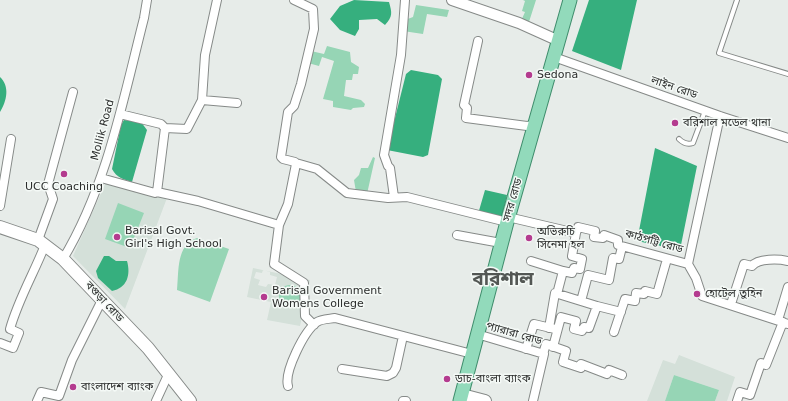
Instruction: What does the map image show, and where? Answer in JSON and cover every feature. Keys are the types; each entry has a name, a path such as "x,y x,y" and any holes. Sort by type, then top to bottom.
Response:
{"main road":[{"name":"সদর রোড","path":"461,398 507,219 570,0"},
{"name":"বগুড়া রোড","path":"0,227 42,243 63,260 148,348 190,401"},
{"path":"461,398 485,401"}],"street":[{"name":"Mollik Road","path":"63,260 86,215 101,178 120,114 144,18 147,0"},
{"path":"120,114 161,124 165,128 187,129 202,100 205,55 217,0"},
{"path":"294,0 313,9 314,29 302,84 294,106 288,112 282,154 283,159 296,163 288,204 279,225 274,264 304,284 305,316 314,325"},
{"path":"394,197 390,168 384,155 401,54 405,0"},
{"path":"452,0 519,23 559,41"},
{"path":"478,41 464,105 467,108 466,118 527,126 534,125"},
{"name":"লাইন রোড","path":"554,57 705,111 788,138"},
{"path":"0,343 13,348 19,333 10,330 17,306 24,296 42,243 53,199 48,184 73,92"},
{"path":"202,100 237,103"},
{"path":"688,264 720,116"},
{"path":"157,192 165,128"},
{"path":"0,206 11,139"},
{"name":"কাঠপট্টি রোড","path":"296,163 317,169 347,193 388,198 407,197 576,233 578,227 595,231 594,237 603,238 604,235 618,240 618,246 688,264 696,278 702,296 731,304 783,322"},
{"path":"101,178 155,194 157,192 198,202 279,225"},
{"path":"531,262 572,273 574,268 580,269 582,259 572,256 576,233"},
{"path":"457,235 501,243"},
{"path":"581,301 588,275 609,280 613,258 620,260 622,247"},
{"path":"614,332 625,299 635,301 636,293 644,294 645,291 657,294 667,259"},
{"path":"731,304 744,264 752,266 754,264 775,259 788,261"},
{"path":"553,347 555,293 557,294 564,271"},
{"path":"737,401 740,392 750,395 761,363 766,365 783,322 788,287"},
{"path":"557,294 621,312"},
{"path":"36,401 41,392 59,396 70,364 102,300"},
{"path":"553,328 561,317 576,321 574,329 582,331 584,326 589,328 597,306"},
{"path":"288,386 287,382 292,360 314,325 318,321 335,318 472,354"},
{"path":"526,349 534,324 553,328"},
{"name":"প্যারারা রোড","path":"477,334 543,354 533,401"},
{"path":"342,369 386,376 393,373 403,336"},
{"path":"543,354 546,344 566,351 563,362 580,368 581,364 607,374 609,370 622,375"},
{"path":"156,401 168,375"}],"lane":[{"path":"737,0 719,53 788,74"},
{"path":"679,139 682,143 690,145 696,140 705,111"}],"shaded area":[{"path":"354,0 389,2 391,17 385,25 377,19 359,20 359,29 355,36 340,30 330,19 340,6"},
{"path":"523,0 536,0 528,25 521,21 525,12 522,11 525,1"},
{"path":"589,0 637,0 621,70 572,51"},
{"path":"416,5 449,10 447,17 427,14 423,34 403,31 405,20 413,17"},
{"path":"327,46 350,52 351,62 359,67 358,74 353,74 352,80 346,80 344,96 361,100 365,104 364,107 353,108 351,110 333,107 333,101 323,99 334,61 322,57 319,66 308,63 311,51 324,54"},
{"path":"411,70 438,75 442,79 428,155 423,157 387,150 406,74"},
{"path":"0,77 5,85 6,98 0,112"},
{"path":"124,120 141,122 147,130 132,182 118,176 112,169 121,125"},
{"path":"655,148 697,166 680,250 637,241"},
{"path":"373,157 375,158 367,194 356,192 354,180 359,175 361,168 368,168"},
{"name":"Barisal Govt. Girl's High School","path":"106,182 167,198 125,309 73,256"},
{"path":"485,190 507,195 501,219 478,214"},
{"path":"118,203 144,213 130,248 105,239"},
{"path":"197,238 229,249 210,302 177,290 182,253 185,246 190,241"},
{"path":"104,256 109,256 116,261 127,261 127,280 121,287 112,291 98,278 96,271"},
{"name":"Barisal Government Womens College","path":"253,268 263,270 262,273 256,272 254,278 260,280 258,285 266,287 268,284 275,285 277,277 270,275 270,272 264,270 310,280 300,326 267,320 271,302 247,297"},
{"path":"290,285 294,286 300,292 300,300 294,306 290,307 286,306 280,300 279,296 280,292 286,286"},
{"path":"679,355 735,377 727,401 715,401 719,390 674,375 665,401 647,401 663,360 675,364"},
{"path":"674,375 719,390 715,401 665,401"}],"place":[{"name":"Sedona","path":"529,75"},
{"name":"বরিশাল মডেল থানা","path":"675,123"},
{"name":"UCC Coaching","path":"64,174"},
{"name":"Barisal Govt. Girl's High School","path":"117,237"},
{"name":"অভিরুচি সিনেমা হল","path":"529,238"},
{"name":"হোটেল তুহিন","path":"697,294"},
{"name":"Barisal Government Womens College","path":"264,297"},
{"name":"ডাচ-বাংলা ব্যাংক","path":"447,379"},
{"name":"বাংলাদেশ ব্যাংক","path":"73,387"}],"district":[{"name":"বরিশাল","path":"503,280"}]}
